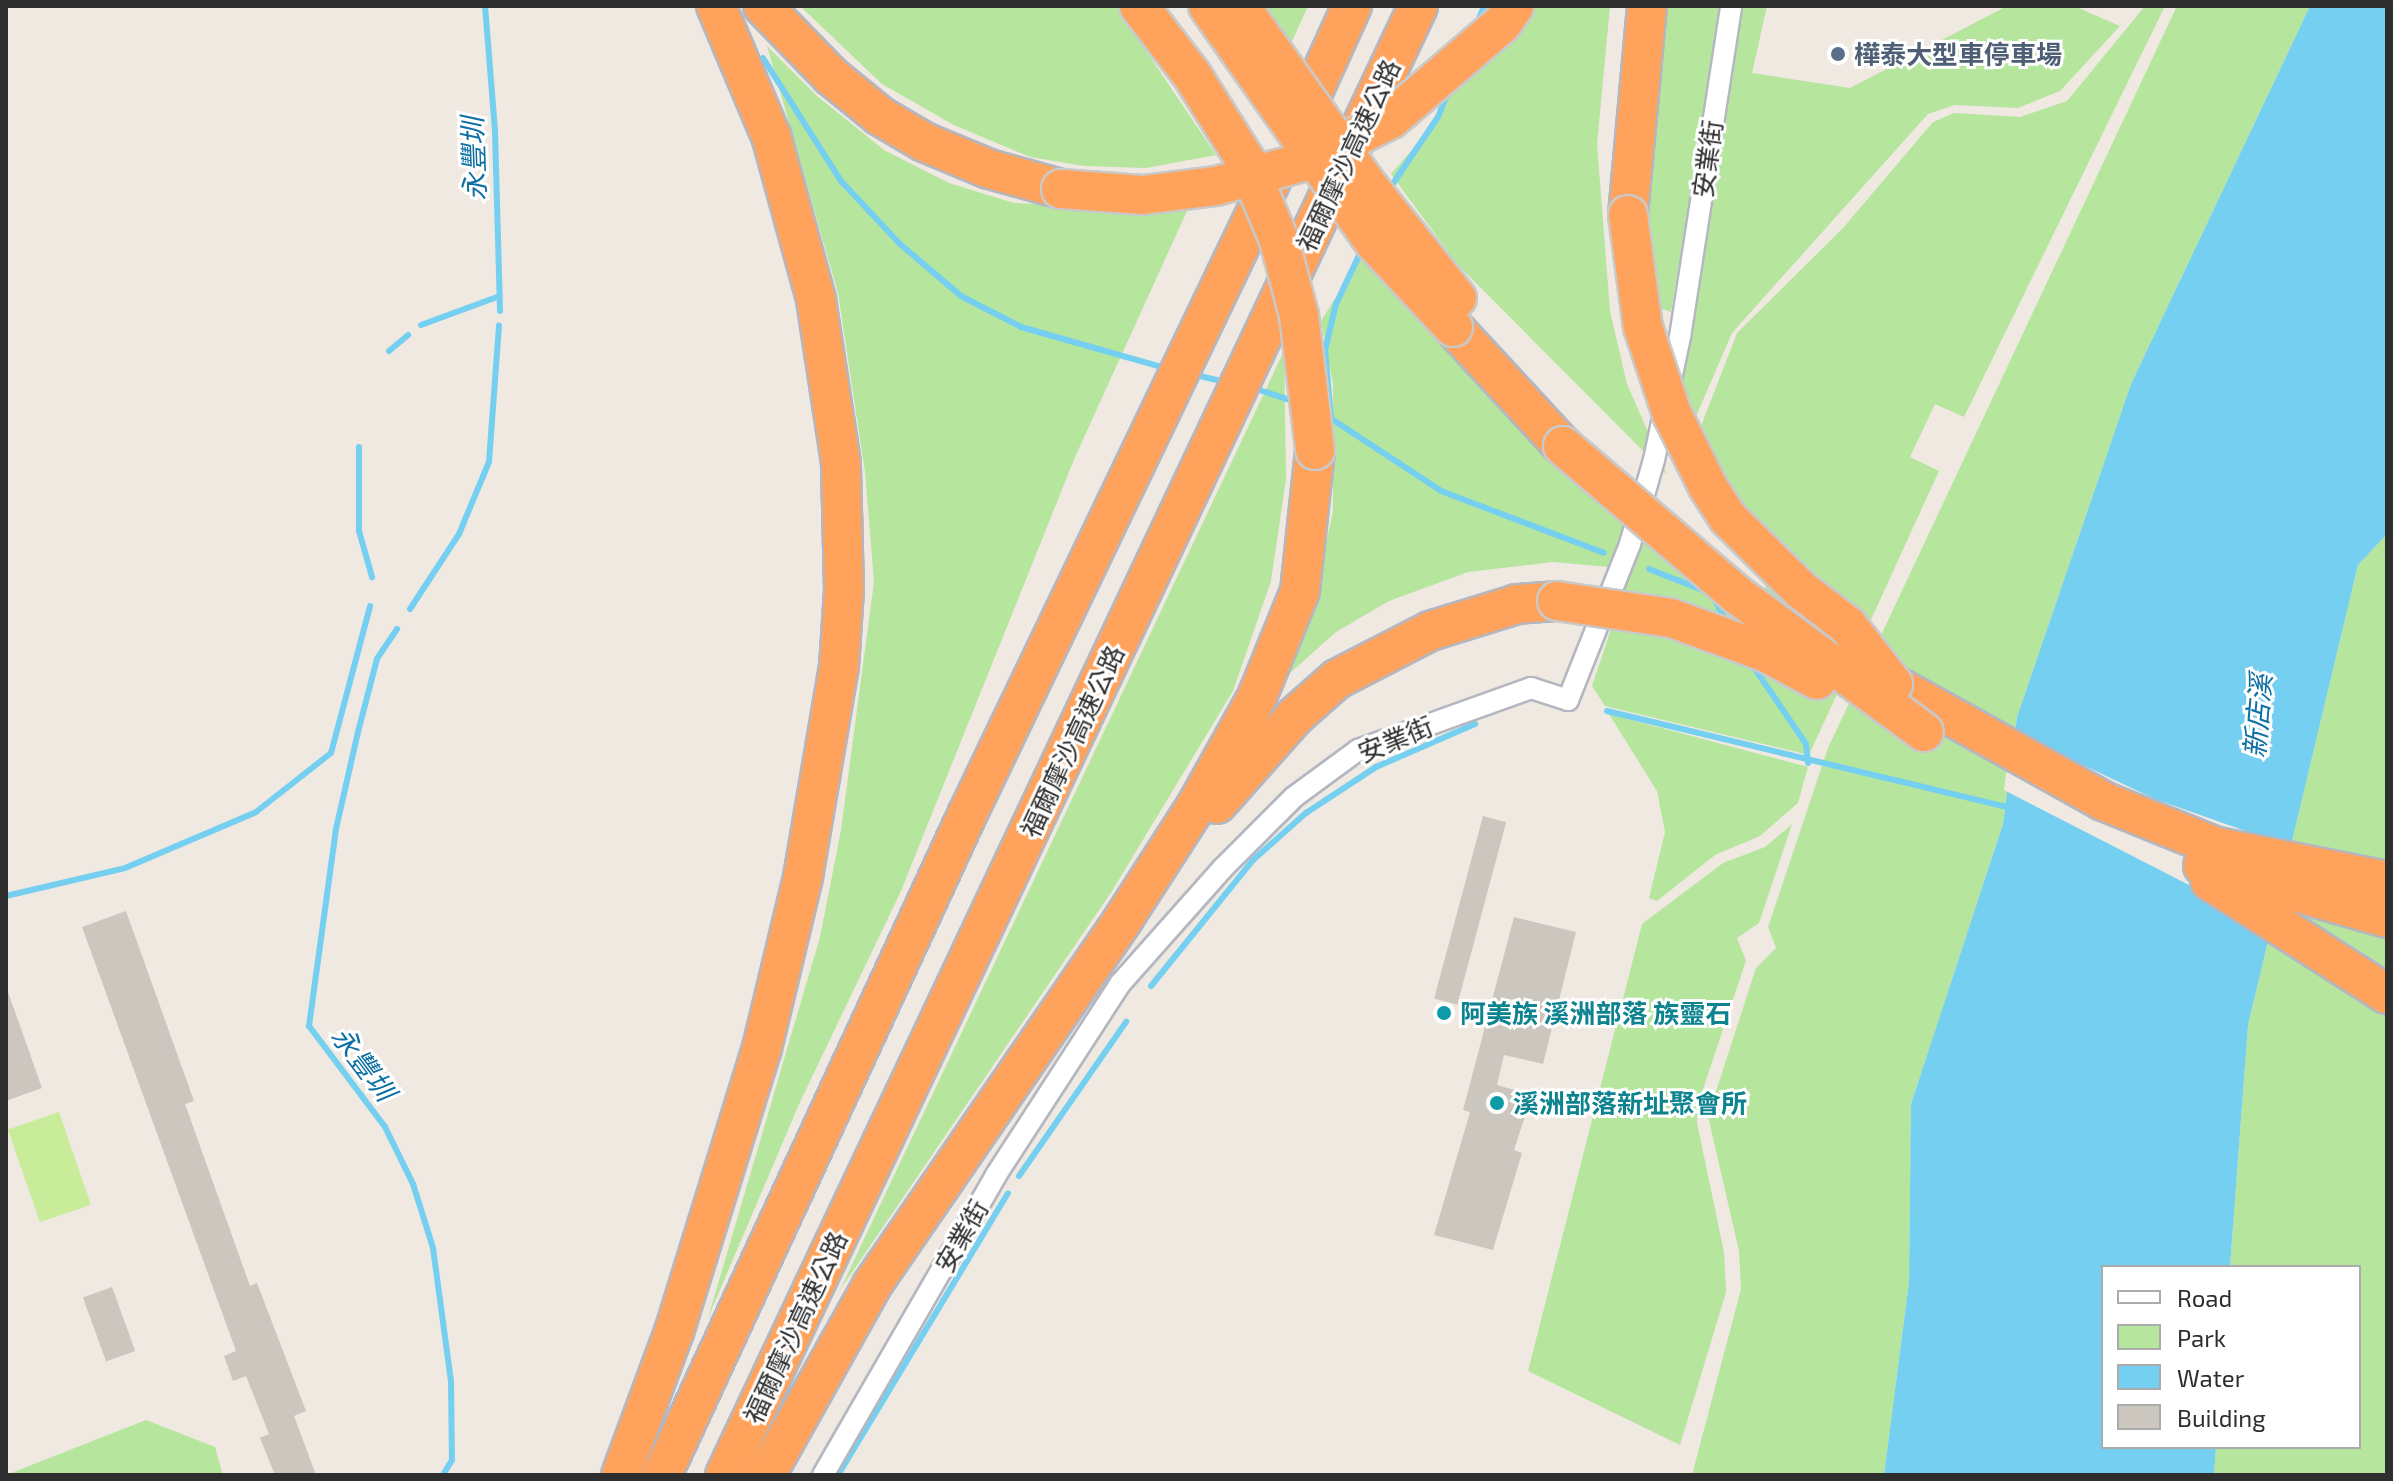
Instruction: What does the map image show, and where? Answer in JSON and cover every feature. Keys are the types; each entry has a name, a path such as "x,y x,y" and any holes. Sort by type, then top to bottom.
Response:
{"highway":[{"path":"621,1475 674,1332 762,1048 803,877 830,734 844,590 841,463 816,299 771,136 716,6"},
{"path":"763,6 831,76 880,116 924,142 989,169 1061,189 1143,195 1216,186 1307,161 1391,119 1502,24 1514,6"},
{"path":"766,1475 872,1285 1124,918 1195,808 1257,697 1300,591 1315,450 1299,315 1279,240 1246,161 1192,75 1139,6"},
{"path":"1208,6 1374,242 1462,322 1572,438 1736,594 1924,732"},
{"path":"1240,6 1462,322"},
{"path":"662,1475 967,815 1185,369 1352,6"},
{"name":"福爾摩沙高速公路","path":"725,1475 1418,6"},
{"path":"1647,6 1628,215 1643,327 1672,414 1708,487 1728,518 1801,590 1847,625 1893,684"},
{"path":"1572,438 1716,552 1893,684 2117,807 2217,847 2387,881"},
{"path":"1124,918 1248,766 1337,679 1430,631 1517,604 1557,601 1671,618 1765,652 2102,827 2174,858 2387,918"},
{"path":"2174,858 2387,994"}],"street":[{"name":"安業街","path":"823,1475 996,1175 1120,984 1222,869 1294,797 1358,750 1531,688 1568,700 1630,544 1654,460 1680,337 1731,6"}],"green space":[{"path":"800,6 1116,6 1216,155 1146,168 1084,166 1030,157 954,125 882,84"},
{"path":"1262,6 1308,6 1289,48"},
{"path":"1535,6 1610,6 1597,144 1610,311 1627,384 1667,475 1457,264 1391,174 1438,120 1451,93 1507,46"},
{"path":"1658,6 1721,6 1671,312 1646,303 1637,151"},
{"path":"1740,6 1767,6 1752,73 1850,88 2007,6 2074,6 2120,26 2060,91 2018,108 1955,105 1928,114 1732,333 1688,435 1670,398"},
{"path":"2145,6 2165,6 1964,417 1935,404 1910,457 1939,471 1809,755 1605,706 1592,686 1631,569 1553,562 1468,572 1389,601 1336,632 1280,682 1317,586 1333,511 1333,384 1321,321 1361,257 1559,470 1641,539 1644,530 1749,613 1784,557 1731,501 1694,444 1737,333 1843,228 1933,122 1954,113 2020,117 2067,101"},
{"path":"2177,6 2310,6 2131,384 2017,717 2003,824 1911,1104 1909,1282 1884,1475 1692,1475 1741,1289 1739,1251 1708,1116 1756,968 1776,948 1768,927 1828,748"},
{"path":"767,46 817,96 884,150 949,183 1014,203 1187,211 1075,457 901,891 800,1102 708,1318 820,937 841,830 874,582 865,472 838,293"},
{"path":"1284,351 1286,479 1271,581 1233,691 1112,891 840,1290"},
{"path":"2387,534 2386,1475 2214,1475 2216,1449 2361,1449 2361,1265 2230,1265 2248,1025 2358,565"},
{"path":"1609,714 1808,767 1798,803 1760,836 1715,855 1657,901 1649,898 1665,832 1657,791"},
{"path":"1792,824 1759,923 1737,938 1746,961 1699,1101 1697,1123 1724,1252 1726,1292 1680,1445 1528,1371 1642,924 1723,863 1765,847"},
{"path":"59,1112 91,1205 40,1222 8,1130"},
{"path":"146,1420 215,1447 223,1475 6,1475"}],"water":[{"name":"新店溪","path":"2310,6 2387,6 2387,534 2358,565 2248,1025 2230,1265 2101,1265 2101,1449 2216,1449 2214,1475 1884,1475 1909,1282 1911,1104 2003,824 2017,717 2131,384"}],"pier":[{"path":"2011,731 2155,799 2294,848 2273,938 2189,885 2004,790"}],"building":[{"path":"1483,816 1506,822 1457,1005 1434,999"},
{"path":"126,911 194,1101 185,1104 250,1286 257,1283 306,1411 294,1416 316,1475 275,1475 260,1438 269,1434 246,1376 233,1381 224,1356 236,1351 82,927"},
{"path":"1514,917 1576,932 1543,1064 1504,1055 1497,1085 1532,1095 1514,1150 1522,1153 1493,1250 1434,1235 1470,1112 1463,1110"},
{"path":"6,993 42,1088 6,1101"},
{"path":"112,1287 135,1351 106,1362 83,1298"}],"waterway":[{"name":"永豐圳","path":"485,6 495,131 500,311"},
{"path":"1476,26 1484,6"},
{"path":"763,58 841,181 900,244 961,296 1021,327 1168,369"},
{"path":"1388,191 1438,117 1448,92"},
{"path":"1331,418 1325,350 1336,304 1362,249"},
{"path":"421,325 497,297"},
{"name":"永豐圳","path":"410,609 459,534 489,462 499,325"},
{"path":"389,351 408,335"},
{"path":"1191,374 1227,382"},
{"path":"1253,388 1296,402"},
{"path":"1324,414 1441,491 1604,553"},
{"path":"359,447 359,531 372,577"},
{"path":"1649,569 1705,591"},
{"path":"1713,597 1727,622"},
{"path":"6,896 125,868 256,812 331,753 370,606"},
{"name":"永豐圳","path":"397,629 377,659 336,829 309,1026 385,1127 413,1184 433,1248 451,1382 452,1460 443,1475"},
{"path":"1751,663 1806,744 1808,763"},
{"path":"1607,711 2012,808"},
{"path":"1151,986 1253,860 1306,813 1376,767 1475,724"},
{"path":"1019,1176 1126,1022"},
{"path":"838,1475 1008,1193"}],"place":[{"name":"樺泰大型車停車場","path":"1838,54"},
{"name":"阿美族 溪洲部落 族靈石","path":"1444,1013"},
{"name":"溪洲部落新址聚會所","path":"1497,1103"}]}
